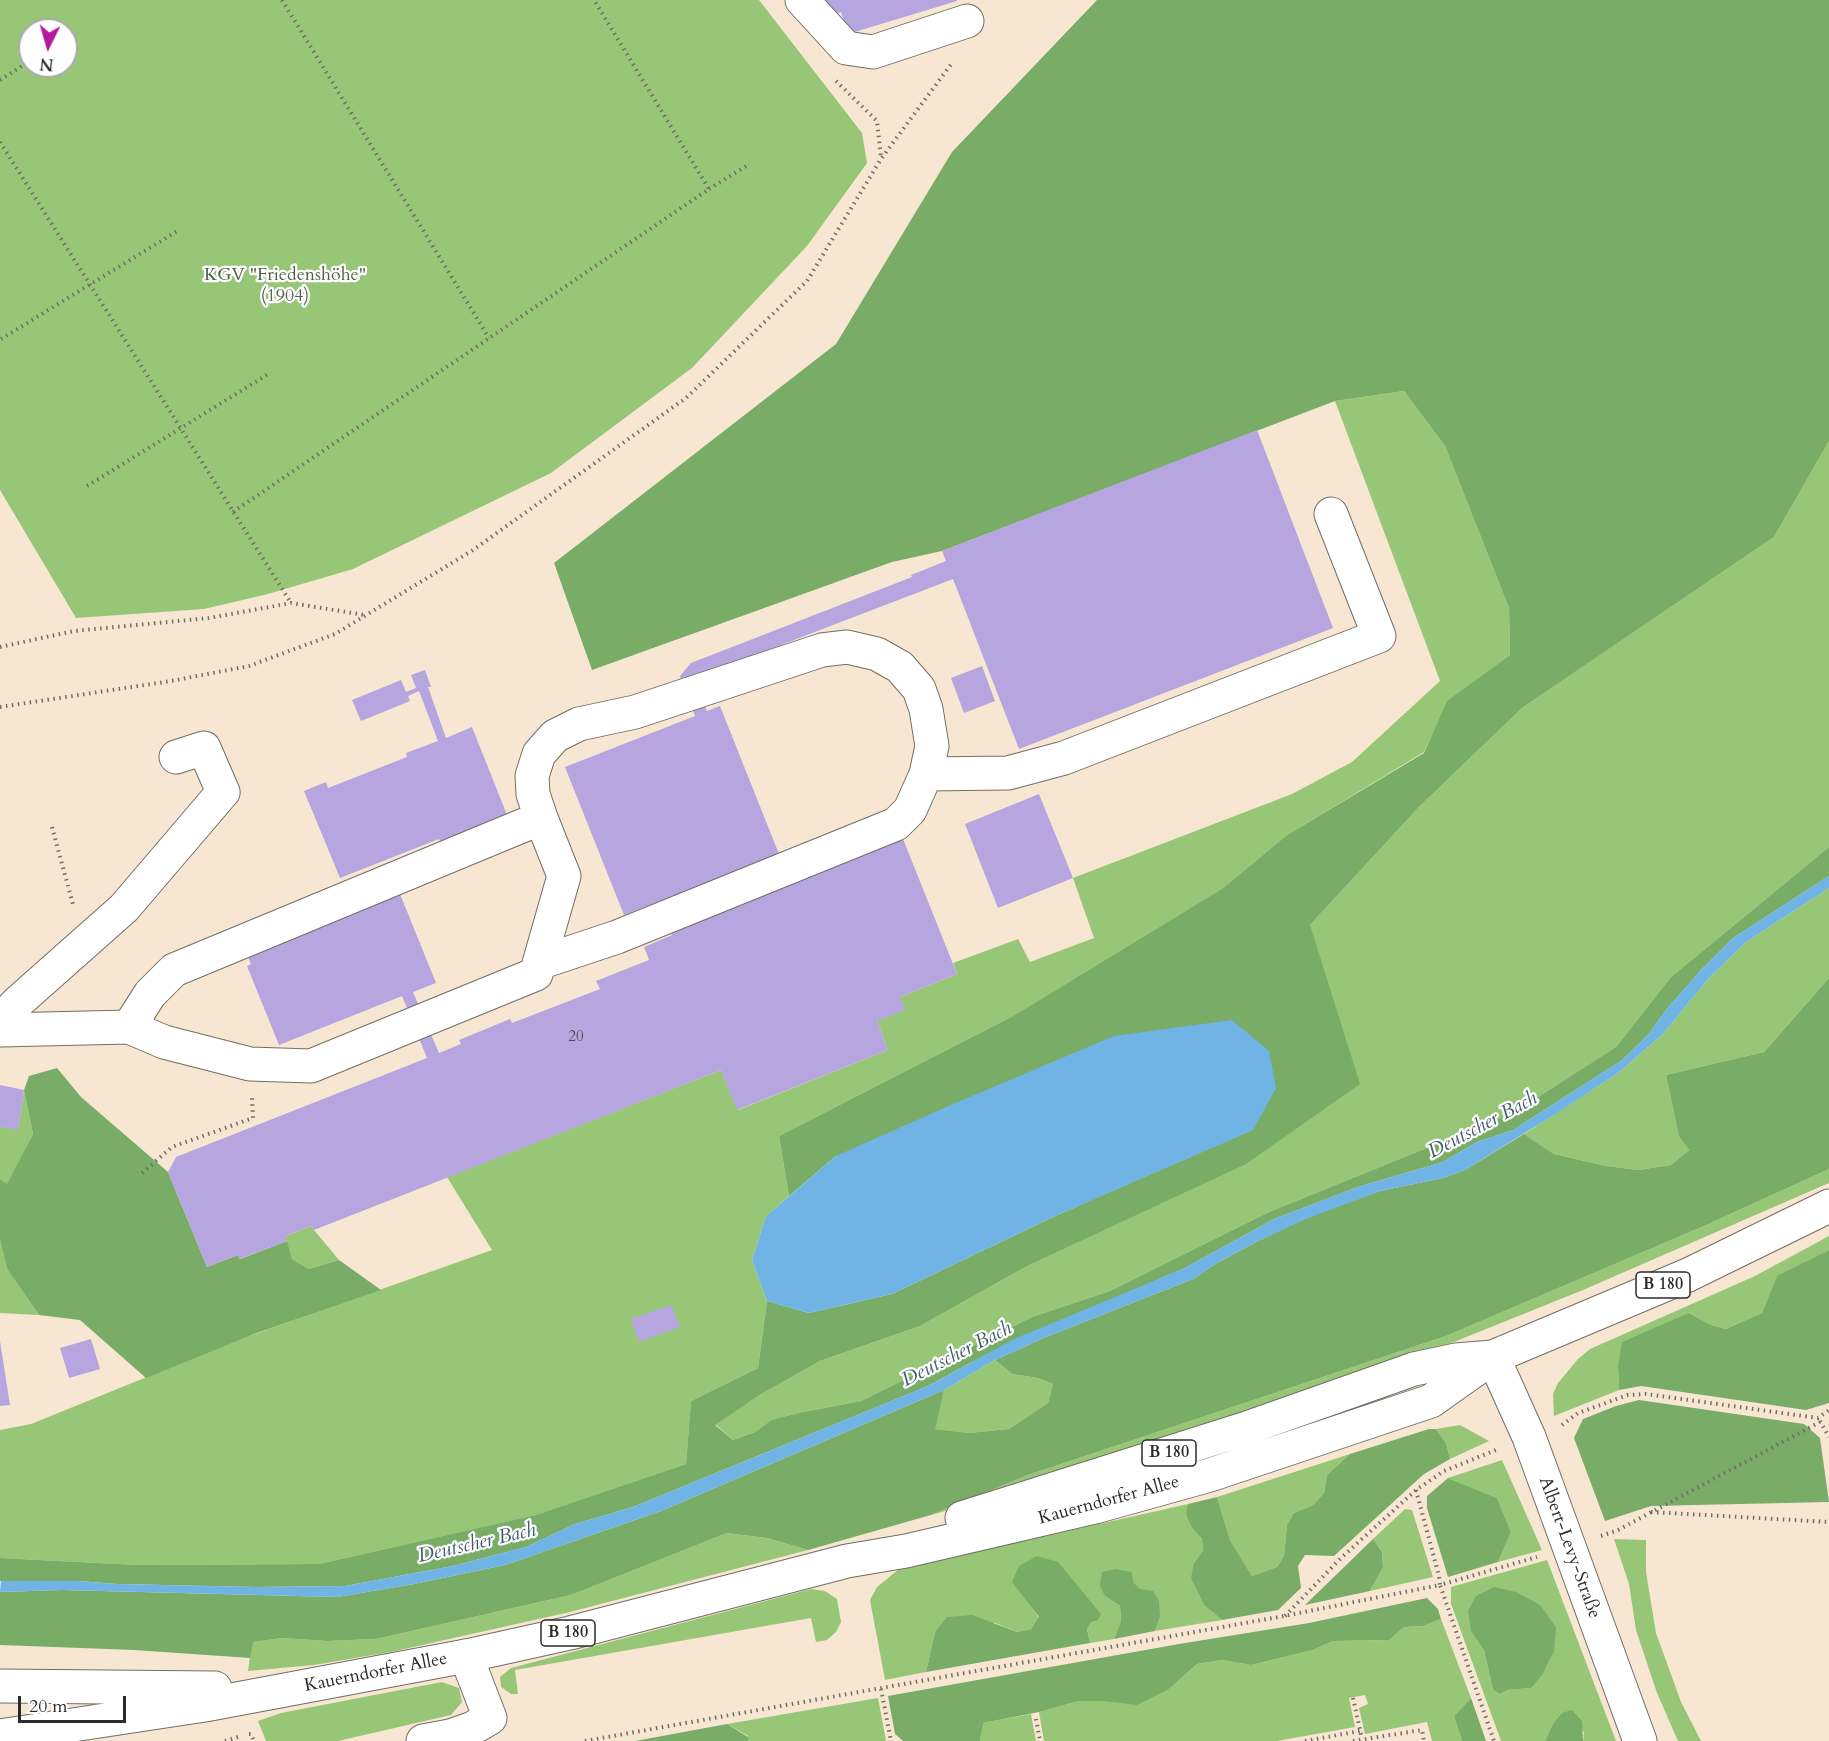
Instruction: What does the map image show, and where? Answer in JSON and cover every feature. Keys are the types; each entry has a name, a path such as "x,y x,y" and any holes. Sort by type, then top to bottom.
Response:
{"main road":[{"path":"802,0 846,48 873,52 968,21"},
{"path":"926,774 1008,773 1064,758 1379,636 1331,514"},
{"path":"0,1030 129,1027 164,1042 250,1064 311,1066 536,974 539,963 564,876 533,794 532,776 539,754 555,736 579,724 635,712 822,650 847,647 877,654 900,667 919,689 926,709 932,746 926,774 910,810 896,824 617,937 539,963"},
{"path":"0,1021 18,1002 124,908 223,792 204,748 176,757"},
{"path":"129,1027 150,994 174,970 541,818"},
{"name":"Kauerndorfer Allee","path":"0,1736 193,1707 466,1656 570,1633 848,1561 901,1537 1244,1429 1414,1369 1456,1360 1493,1357 1688,1275 1829,1206"},
{"name":"Albert-Levy-Straße","path":"1493,1357 1529,1437 1640,1741"},
{"name":"Kauerndorfer Allee","path":"423,1741 450,1736 473,1728 490,1718 466,1656"},
{"name":"Kauerndorfer Allee","path":"0,1686 285,1689"}],"path":[{"path":"282,0 489,338"},
{"path":"594,0 709,189"},
{"path":"0,707 171,681 249,666 335,634 473,550 686,398 807,281 881,159 956,58"},
{"path":"0,80 18,69"},
{"path":"0,142 291,603"},
{"path":"233,512 709,189 748,165"},
{"path":"1,339 179,230"},
{"path":"87,486 270,374"},
{"path":"0,647 74,631 209,618 291,603 366,615"},
{"path":"52,827 76,913"},
{"path":"142,1173 172,1147 253,1118 250,1064"},
{"path":"1284,1616 1341,1558 1416,1490 1444,1471 1563,1424 1578,1413 1628,1395 1646,1394 1819,1420"},
{"path":"585,1741 602,1740 1440,1586 1569,1548 1618,1530 1819,1420 1829,1410"},
{"path":"1819,1420 1829,1437"},
{"path":"1416,1490 1440,1586 1494,1741"},
{"path":"1650,1512 1829,1522"},
{"path":"881,1689 891,1741"},
{"path":"1353,1698 1362,1739"},
{"path":"1036,1719 1040,1741"},
{"path":"1353,1741 1422,1730 1424,1741"},
{"path":"1305,1741 1360,1731"},
{"path":"225,1741 251,1734 254,1741"}],"green space":[{"name":"KGV \"Friedenshöhe\" (1904)","path":"0,0 759,0 862,133 867,163 807,246 692,368 551,473 353,569 268,594 204,609 76,618 0,490"},
{"path":"1097,0 1829,0 1829,441 1774,537 1522,708 1419,807 1310,925 1360,1084 1246,1164 1031,1264 920,1326 820,1361 758,1396 715,1425 733,1440 755,1432 771,1420 861,1401 1032,1317 1110,1291 1269,1212 1513,1113 1616,1047 1671,977 1829,847 1829,876 1733,938 1666,1010 1649,1034 1621,1061 1513,1130 1477,1142 1443,1162 1358,1187 1274,1219 1185,1268 968,1364 928,1386 633,1507 575,1524 526,1547 453,1566 345,1586 257,1587 78,1581 0,1581 0,1558 137,1565 319,1564 536,1515 686,1464 691,1401 758,1368 767,1301 809,1313 892,1294 1053,1217 1253,1130 836,1156 789,1196 779,1136 1013,1016 1223,888 1287,835 1424,753 1447,701 1510,655 1509,608 1445,446 1404,391 1335,401 942,551 892,562 592,670 554,563 836,344 952,152"},
{"path":"1404,391 1445,446 1509,608 1510,655 1448,701 1424,752 1287,835 1223,888 1013,1016 779,1136 789,1196 766,1216 752,1260 767,1301 758,1368 691,1401 686,1464 537,1515 319,1564 137,1565 0,1558 0,1430 31,1424 238,1340 492,1250 447,1177 721,1070 738,1110 888,1050 877,1021 900,997 957,974 953,963 1018,939 1030,962 1094,938 1073,878 1292,794 1352,762 1440,681 1335,401"},
{"path":"1829,441 1829,847 1671,977 1616,1047 1513,1113 1269,1212 1110,1291 1032,1317 861,1401 771,1420 755,1432 733,1440 715,1424 758,1396 820,1361 920,1326 1031,1264 1310,925 1419,807 1522,708 1774,537"},
{"path":"1829,888 1829,978 1764,1052 1666,1075 1679,1135 1689,1150 1671,1165 1638,1170 1606,1166 1554,1154 1524,1134 1618,1073 1662,1035 1709,978 1746,942"},
{"path":"1829,978 1829,1169 1704,1226 1446,1336 1028,1475 931,1515 808,1550 767,1538 727,1533 571,1595 376,1639 327,1641 282,1638 253,1642 250,1658 134,1650 0,1645 0,1592 62,1590 337,1597 505,1565 661,1511 944,1390 935,1429 969,1433 1009,1429 1048,1403 1053,1384 1038,1378 1012,1374 995,1360 1046,1337 1193,1279 1217,1263 1306,1218 1380,1191 1443,1178 1465,1170 1524,1134 1554,1154 1606,1166 1638,1170 1671,1165 1689,1150 1679,1136 1666,1075 1764,1052"},
{"path":"57,1068 81,1097 168,1172 207,1267 238,1255 240,1259 287,1241 292,1259 309,1269 339,1260 381,1290 254,1334 146,1378 80,1320 39,1315 7,1269 0,1240 0,1179 7,1184 33,1134 24,1090 29,1076"},
{"path":"24,1090 33,1134 7,1185 0,1179 0,1127 18,1129"},
{"path":"1829,1169 1829,1183 1583,1290 1449,1344 1088,1471 931,1515 1028,1475 1446,1336 1704,1226"},
{"path":"312,1226 339,1260 309,1269 292,1259 285,1236"},
{"path":"1829,1236 1829,1250 1777,1277 1762,1313 1726,1329 1711,1325 1689,1313 1618,1366 1619,1390 1554,1416 1553,1394 1558,1383 1578,1359 1590,1349 1755,1276"},
{"path":"0,1240 7,1269 39,1315 0,1313"},
{"path":"1829,1250 1829,1403 1806,1410 1641,1386 1619,1390 1618,1366 1622,1342 1689,1313 1711,1325 1726,1329 1762,1313 1777,1276"},
{"path":"995,1360 1012,1374 1038,1378 1053,1384 1048,1403 1009,1429 969,1433 934,1429 944,1390"},
{"path":"1639,1400 1804,1424 1820,1438 1829,1502 1651,1506 1605,1521 1574,1438 1583,1419"},
{"path":"1460,1425 1489,1441 1450,1459 1446,1443 1436,1429"},
{"path":"1429,1429 1436,1429 1446,1443 1450,1459 1424,1474 1334,1556 1305,1555 1298,1566 1301,1588 1278,1610 1222,1620 1205,1606 1191,1578 1194,1563 1203,1550 1202,1539 1192,1528 1187,1517 1188,1504 1217,1497 1230,1540 1252,1576 1277,1567 1284,1556 1287,1525 1294,1513 1313,1505 1324,1493 1327,1475 1350,1454"},
{"path":"1350,1454 1327,1475 1324,1493 1313,1505 1294,1513 1287,1525 1284,1556 1277,1567 1252,1576 1230,1540 1217,1497"},
{"path":"1502,1460 1542,1550 1498,1562 1511,1532 1497,1498 1448,1478"},
{"path":"1448,1478 1497,1498 1511,1532 1498,1562 1448,1577 1427,1508 1427,1496"},
{"path":"1188,1504 1186,1511 1192,1528 1202,1539 1203,1550 1194,1563 1205,1606 1222,1620 1155,1631 1160,1617 1134,1583 1132,1572 1105,1596 1120,1606 1121,1621 1114,1639 1090,1643 1087,1629 1091,1621 1028,1602 1039,1618 1031,1629 1017,1632 995,1623 935,1632 926,1672 885,1680 870,1600 877,1587 899,1569"},
{"path":"1405,1509 1412,1510 1433,1577 1370,1591 1383,1567 1382,1552 1373,1539"},
{"path":"727,1533 767,1538 808,1550 570,1612 391,1652 314,1665 248,1671 252,1642 282,1638 327,1641 376,1639 571,1595"},
{"path":"1373,1539 1382,1552 1383,1567 1370,1591 1305,1605"},
{"path":"1614,1539 1646,1540 1646,1572 1656,1633 1681,1702 1701,1741 1678,1741 1657,1693 1636,1630 1629,1584"},
{"path":"1037,1556 1058,1562 1101,1614 1098,1620 1091,1622 1087,1629 1090,1643 926,1672 935,1632 947,1617 972,1615 1017,1632 1031,1629 1039,1617 1012,1582 1019,1566"},
{"path":"1547,1560 1616,1741 1583,1741 1584,1732 1562,1713 1554,1722 1545,1741 1501,1741 1451,1604 1451,1587","holes":["1484,1650 1531,1688 1508,1690 1500,1694 1493,1690"]},
{"path":"1115,1569 1132,1572 1134,1583 1140,1589 1153,1591 1159,1601 1160,1617 1155,1631 1114,1639 1121,1621 1120,1606 1105,1596 1100,1586 1102,1572"},
{"path":"1494,1587 1516,1592 1540,1605 1556,1627 1554,1651 1542,1675 1531,1688 1508,1690 1500,1694 1493,1690 1484,1650 1471,1631 1468,1611 1476,1596"},
{"path":"811,1589 825,1591 837,1599 841,1622 836,1632 827,1640 816,1642 811,1618 515,1670 518,1694 511,1694 501,1687 500,1677 511,1668"},
{"path":"1427,1598 1438,1609 1441,1619 1423,1626 1404,1627 1389,1640 1333,1641 1313,1650 1251,1665 1222,1660 1197,1664 1169,1689 1137,1705 1079,1701 983,1723 980,1741 903,1741 895,1734 888,1696 1309,1623"},
{"path":"1441,1619 1471,1698 1454,1716 1462,1741 1432,1741 1427,1722 1365,1734 1359,1708 1368,1704 1365,1695 1349,1698 1355,1727 1277,1741 1044,1741 1039,1712 1079,1701 1103,1701 1169,1689 1197,1664 1222,1660 1251,1665 1313,1650 1333,1641 1389,1640 1404,1627 1423,1626"},
{"path":"442,1682 459,1688 462,1702 451,1715 338,1741 266,1741 258,1721 281,1713"},
{"path":"878,1698 886,1741 748,1741 748,1736 727,1724"},
{"path":"1471,1698 1486,1741 1462,1741 1454,1716"},
{"path":"1572,1710 1582,1721 1583,1741 1545,1741 1554,1722 1562,1713"},
{"path":"1031,1714 1036,1741 980,1741 982,1723"},
{"path":"727,1724 748,1737 748,1741 635,1741"}],"water":[{"path":"1829,876 1829,888 1746,942 1709,978 1662,1035 1618,1073 1465,1170 1443,1178 1380,1191 1306,1219 1256,1242 1193,1279 1046,1337 995,1360 944,1390 661,1511 505,1565 337,1597 62,1590 0,1592 1,1581 78,1581 257,1587 345,1586 453,1566 526,1547 575,1524 633,1507 928,1386 1014,1339 1185,1268 1274,1219 1358,1187 1443,1162 1477,1142 1513,1130 1621,1061 1649,1034 1666,1010 1733,938"},
{"path":"1232,1020 1269,1051 1276,1088 1253,1130 1053,1217 892,1294 809,1313 767,1301 752,1260 766,1216 836,1156 1114,1036"}],"building":[{"path":"819,0 957,1 848,34 841,12 824,18"},
{"path":"1257,430 1333,628 1019,749 953,579 695,678 707,711 720,706 779,854 774,856 786,885 903,839 957,974 900,997 905,1010 877,1021 888,1050 737,1110 721,1070 314,1230 312,1226 285,1236 287,1241 239,1259 238,1255 207,1267 168,1172 176,1157 427,1058 402,996 279,1045 247,966 251,964 247,955 400,894 436,983 413,992 439,1053 461,1044 459,1040 510,1019 512,1023 600,989 596,981 649,960 644,947 672,935 670,931 751,865 624,915 565,767 695,716 680,676 691,663 912,577 911,575 946,561 942,551"},
{"path":"982,666 995,701 964,713 951,678"},
{"path":"425,670 431,687 428,687 446,738 472,727 507,815 340,878 304,791 326,782 328,788 407,757 406,753 438,741 419,691 408,696 410,701 361,721 352,700 401,680 406,692 416,688 411,675"},
{"path":"1039,794 1073,878 998,908 965,824"},
{"path":"0,1085 24,1090 18,1130 0,1127"},
{"path":"671,1305 680,1327 639,1342 631,1319"},
{"path":"91,1339 100,1369 69,1378 60,1348"},
{"path":"0,1341 10,1405 0,1406"}],"water label":[{"name":"Deutscher Bach","path":"1483,1126"},
{"name":"Deutscher Bach","path":"957,1355"},
{"name":"Deutscher Bach","path":"477,1544"}]}
